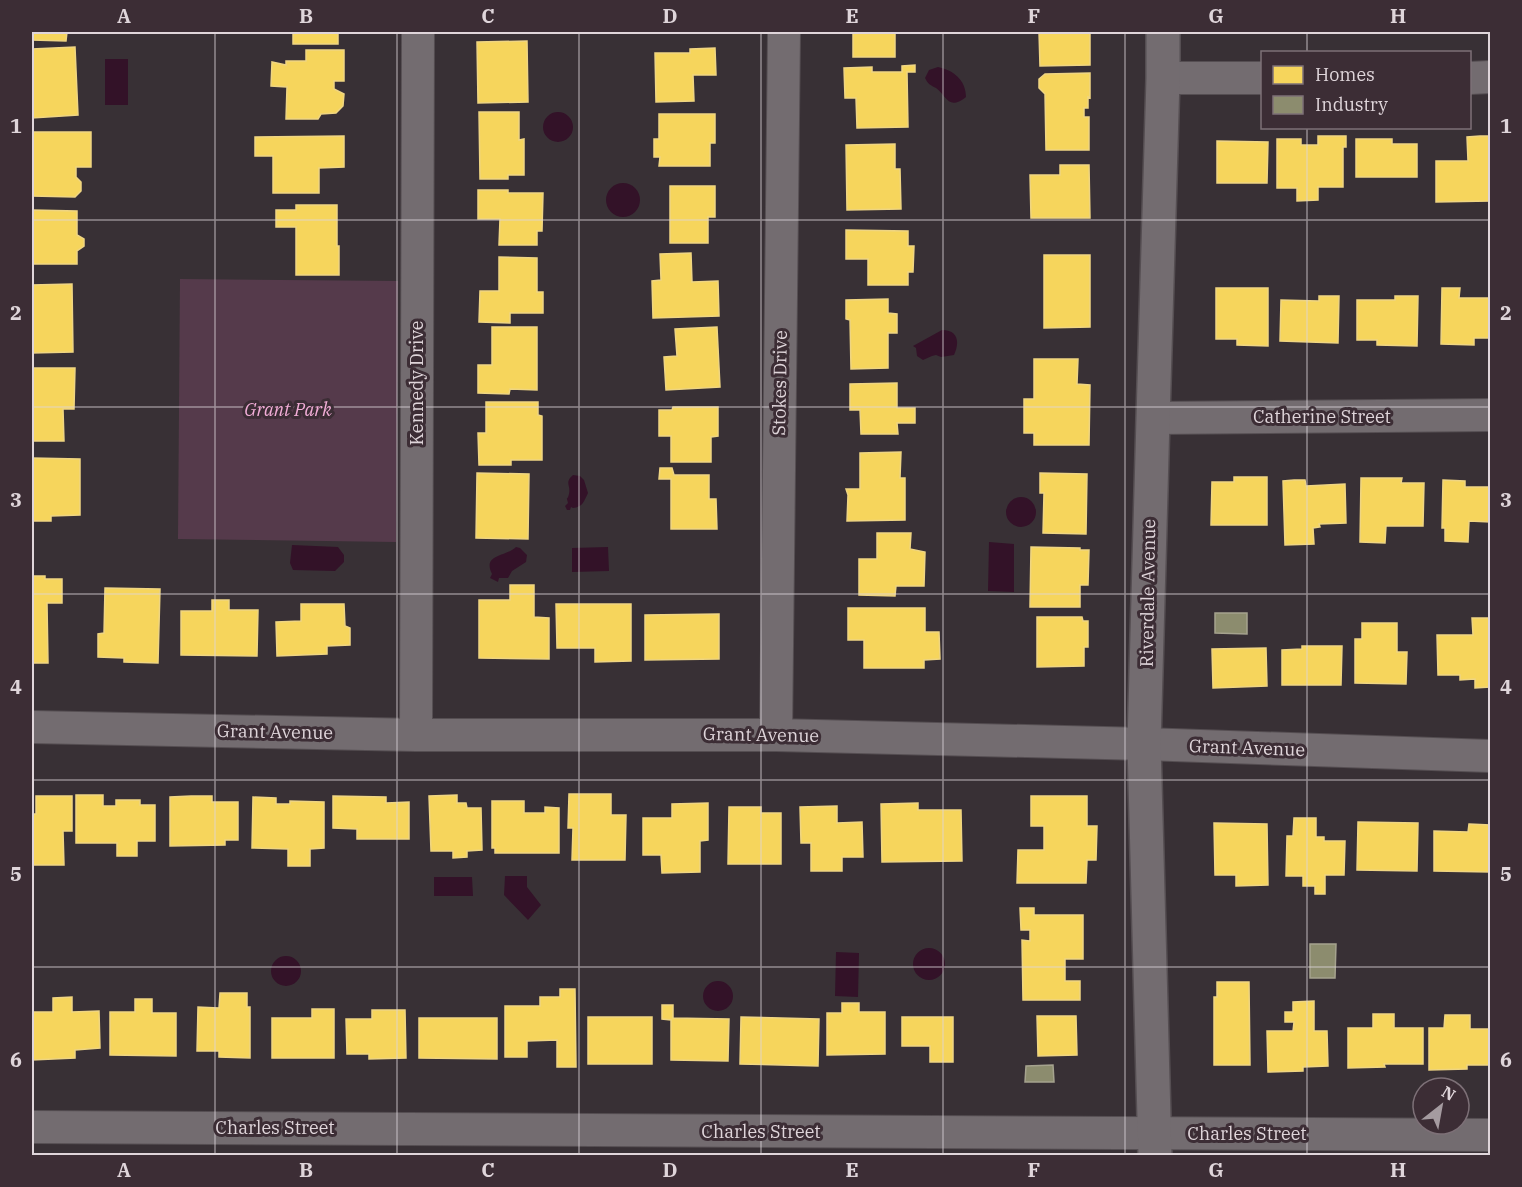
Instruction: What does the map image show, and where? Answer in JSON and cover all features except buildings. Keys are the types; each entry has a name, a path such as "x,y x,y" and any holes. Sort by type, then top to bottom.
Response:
{"street":[{"name":"Kennedy Drive","path":"416,735 418,32"},
{"name":"Stokes Drive","path":"776,735 784,32"},
{"name":"Riverdale Avenue","path":"1155,1145 1144,744 1163,32"},
{"path":"1471,78 1491,77"},
{"path":"1163,78 1261,78"},
{"name":"Catherine Street","path":"1152,418 1491,415"},
{"name":"Grant Avenue","path":"32,728 416,735 776,735 1144,744 1491,756"},
{"name":"Charles Street","path":"32,1127 1155,1145 1491,1135"}],"green space":[{"name":"Grant Park","path":"180,279 398,281 396,542 178,539"}],"shaded area":[{"path":"105,59 128,59 128,105 105,105"},
{"path":"938,67 958,77 964,86 966,97 955,103 948,101 928,83 925,78 929,70"},
{"path":"558,112 569,116 573,127 569,138 558,142 547,138 543,127 547,116"},
{"path":"623,183 635,188 640,200 635,212 623,217 611,212 606,200 611,188"},
{"path":"942,330 951,332 956,338 957,346 954,355 941,357 936,355 923,360 917,356 916,348 913,346"},
{"path":"573,475 580,476 584,480 588,493 581,505 567,510 565,506 568,503 568,482"},
{"path":"1021,497 1032,501 1036,512 1032,523 1021,527 1010,523 1006,512 1010,501"},
{"path":"989,542 1014,544 1014,592 988,591"},
{"path":"292,545 338,547 344,555 344,562 335,571 293,570 290,563"},
{"path":"516,547 527,555 526,562 512,571 508,578 499,578 498,582 490,578 492,574 490,563 493,559"},
{"path":"608,547 609,571 572,572 572,548"},
{"path":"505,876 527,876 527,887 541,905 528,920 504,895"},
{"path":"434,877 472,877 473,896 434,896"},
{"path":"929,948 940,953 945,964 940,975 929,980 918,975 913,964 918,953"},
{"path":"836,952 859,953 858,997 835,996"},
{"path":"286,956 292,957 300,965 300,977 292,985 286,986 280,985 272,977 271,971 272,965 280,957"},
{"path":"718,981 724,982 732,990 732,1002 724,1010 718,1011 712,1010 704,1002 703,996 704,990 712,982"}]}
